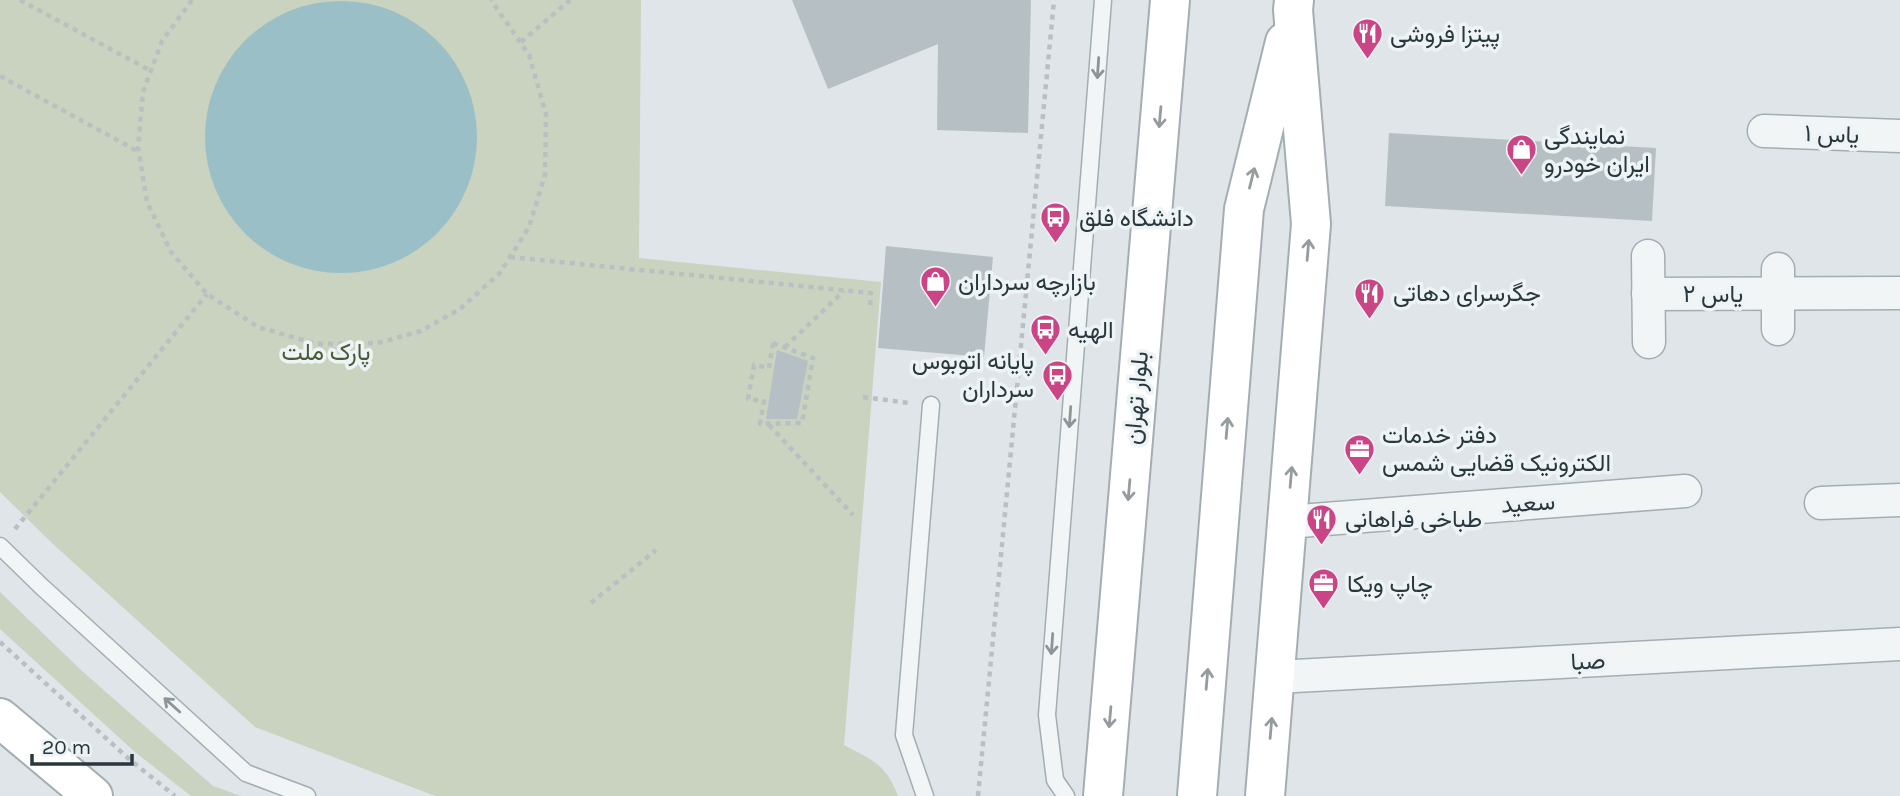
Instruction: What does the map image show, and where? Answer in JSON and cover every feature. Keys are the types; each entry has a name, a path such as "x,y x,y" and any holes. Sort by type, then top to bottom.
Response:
{"main road":[{"name":"بلوار تهران","path":"1103,796 1170,0"},
{"path":"1265,796 1311,224 1294,5"},
{"path":"1197,796 1244,209 1294,5"},
{"path":"0,718 93,796"}],"street":[{"name":"یاس ۱","path":"1764,131 1900,136"},
{"name":"یاس ۲","path":"1648,256 1648,342"},
{"name":"یاس ۲","path":"1648,294 1778,281 1900,293"},
{"name":"یاس ۲","path":"1778,281 1778,329"},
{"name":"سعید","path":"1287,522 1685,491"},
{"path":"1821,503 1900,500"},
{"name":"صبا","path":"1276,677 1900,644"}],"lane":[{"path":"1066,796 1055,780 1047,715 1103,0"},
{"path":"925,796 904,736 930,405"},
{"path":"4,541 41,586 246,773 307,796"}],"path":[{"path":"20,0 151,71"},
{"path":"192,0 162,41 143,93 139,152 147,202 171,252 207,294 258,327 317,344 378,342 421,331 460,309 500,273 529,226 545,175 546,114 529,55 491,0"},
{"path":"521,42 570,0"},
{"path":"978,796 1054,0"},
{"path":"0,76 139,152"},
{"path":"510,257 871,293 870,308"},
{"path":"785,347 844,291"},
{"path":"4,541 26,518 207,294"},
{"path":"774,343 785,347 813,358 802,423 760,424 764,401 748,399 754,365 769,368 774,343"},
{"path":"863,397 930,405"},
{"path":"768,424 853,515"},
{"path":"591,603 656,550"},
{"path":"0,642 119,751 175,796"}],"green space":[{"name":"پارک ملت","path":"0,0 641,0 639,258 881,282 844,745 877,764 898,796 435,796 255,727 53,544 0,492"},
{"path":"0,592 83,672 213,786 241,796 191,796 135,752 0,629"}],"water":[{"path":"328,1 354,1 381,6 405,17 428,32 446,50 472,97 477,137 475,164 467,189 446,224 428,242 381,268 354,273 328,273 301,268 277,257 254,242 236,224 210,177 205,150 205,124 210,97 221,73 236,50 254,32 301,6"}],"building":[{"path":"792,0 1031,0 1028,133 937,130 938,44 828,89"},
{"name":"نمایندگی ایران خودرو","path":"1389,133 1656,148 1652,221 1385,206"},
{"name":"بازارچه سرداران","path":"886,246 993,257 984,357 878,348"},
{"path":"777,350 808,361 797,419 766,419"}],"place":[{"name":"پیتزا فروشی","path":"1367,61"},
{"name":"نمایندگی ایران خودرو","path":"1521,177"},
{"name":"دانشگاه فلق","path":"1056,245"},
{"name":"بازارچه سرداران","path":"935,309"},
{"name":"جگرسرای دهاتی","path":"1370,320"},
{"name":"الهیه","path":"1045,357"},
{"name":"پایانه اتوبوس سرداران","path":"1057,402"},
{"name":"دفتر خدمات الکترونیک قضایی شمس","path":"1359,476"},
{"name":"طباخی فراهانی","path":"1322,546"},
{"name":"چاپ ویکا","path":"1324,611"}]}
